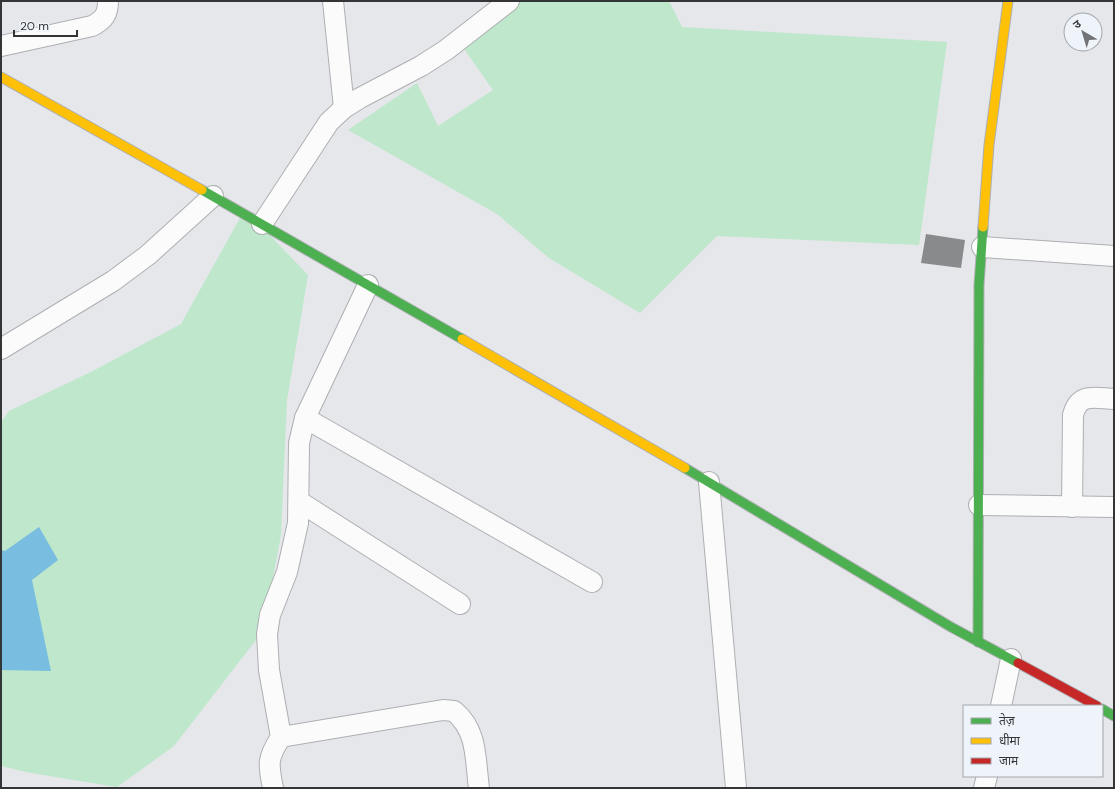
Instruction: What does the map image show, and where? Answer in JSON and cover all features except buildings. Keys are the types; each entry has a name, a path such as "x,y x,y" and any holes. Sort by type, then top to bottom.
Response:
{"main road":[{"path":"978,642 979,293 988,145 1008,1"},
{"path":"1,77 262,224 709,482 978,642 1094,705"},
{"path":"1103,710 1114,716"}],"street":[{"path":"1,46 92,26 102,20 108,11 108,1"},
{"path":"333,1 344,108"},
{"path":"262,224 316,139 329,122 344,108 421,66 509,1"},
{"path":"1,349 113,281 148,255 213,196"},
{"path":"982,247 1114,256"},
{"path":"281,737 269,670 267,634 270,615 287,572 298,523 300,502 299,443 305,418 368,285"},
{"path":"1072,507 1073,415 1075,404 1083,398 1114,399"},
{"path":"305,418 592,582"},
{"path":"709,482 736,788"},
{"path":"300,502 460,604"},
{"path":"979,505 1114,507"},
{"path":"1001,705 1011,659"},
{"path":"273,788 269,759 271,751 281,737 444,710 454,712 463,719 469,728 479,788"},
{"path":"984,788 987,777"}],"green space":[{"path":"516,1 669,1 682,27 947,42 919,245 717,236 640,313 549,258 497,214 348,130 417,83 438,126 493,90 460,43"},
{"path":"245,209 308,275 287,400 281,535 263,631 174,746 117,787 31,773 1,766 1,422 9,411 89,373 181,324"}],"water":[{"path":"39,527 58,560 32,580 51,671 1,670 1,550 5,551"}],"traffic: fast":[{"path":"202,190 462,339"},
{"path":"978,642 979,285 983,227"},
{"path":"685,468 951,627 1018,663"},
{"path":"1103,710 1114,716"}],"traffic: slow":[{"path":"983,227 989,145 1008,1"},
{"path":"1,77 202,190"},
{"path":"462,339 685,468"}],"traffic: jam":[{"path":"1018,663 1095,705"}]}
